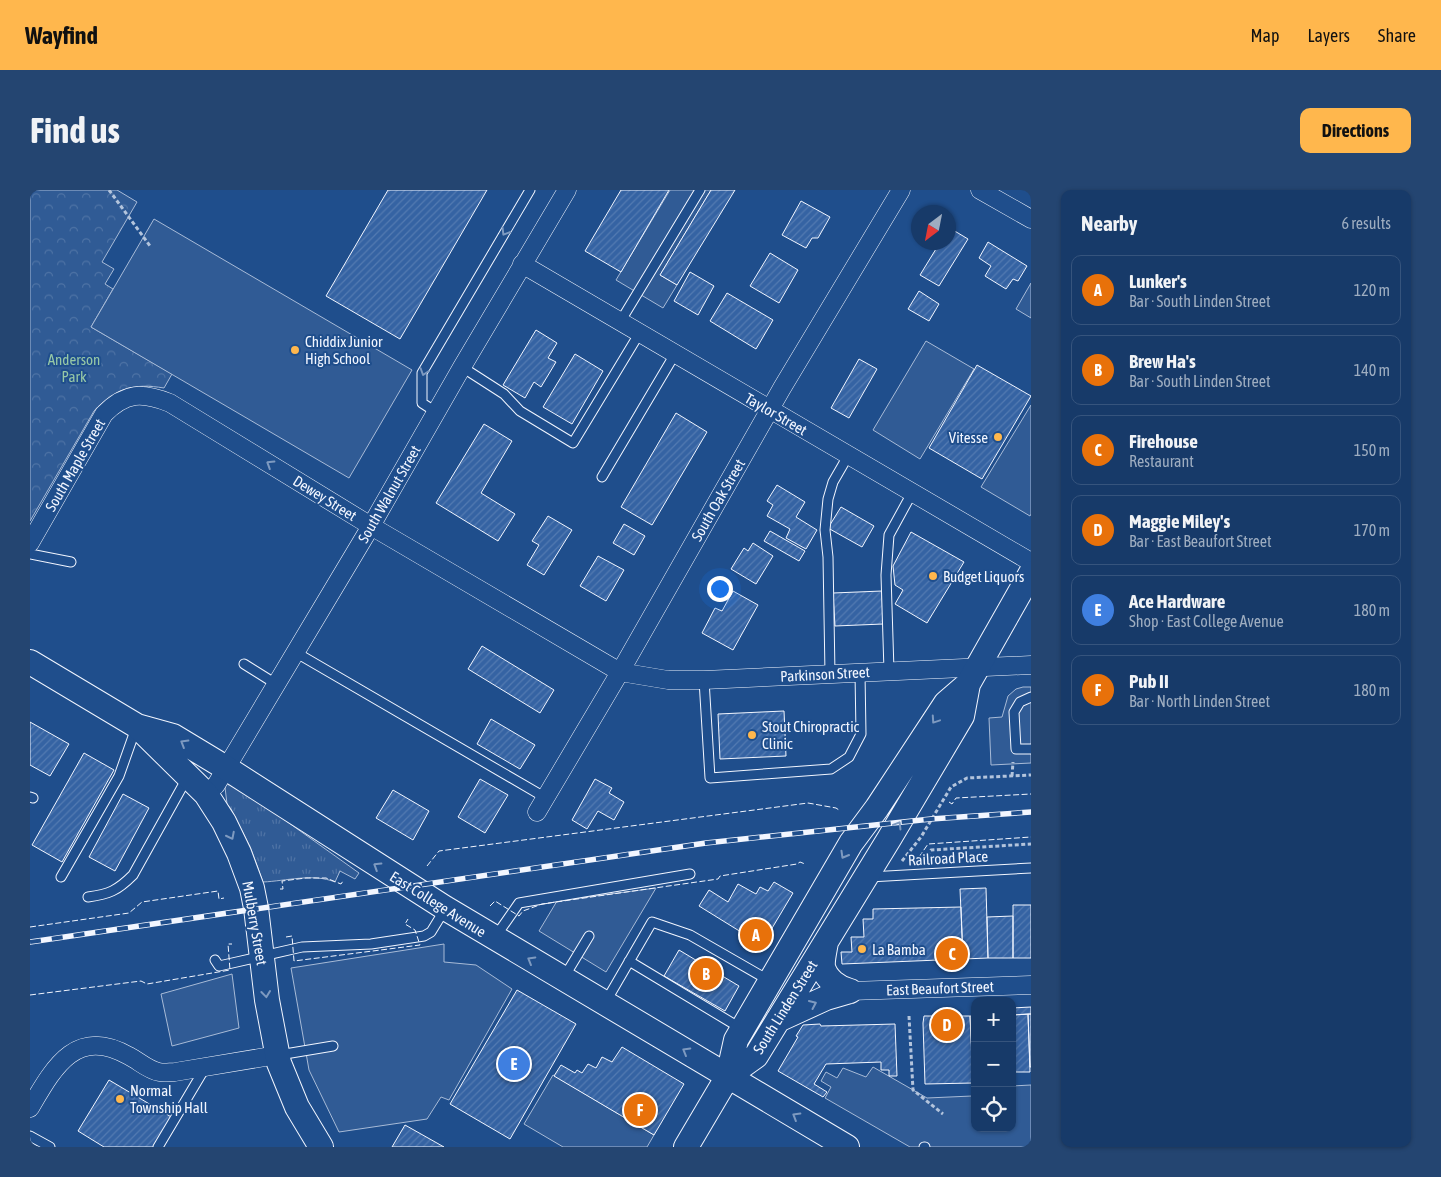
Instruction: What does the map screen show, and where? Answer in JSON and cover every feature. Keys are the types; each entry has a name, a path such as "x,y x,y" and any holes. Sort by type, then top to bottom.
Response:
{"main road":[{"name":"South Linden Street","path":"728,1076 736,1040 851,843 877,808 946,703 972,676 1031,573"},
{"name":"East College Avenue","path":"30,662 137,726 173,736 495,939 728,1076 840,1145"},
{"name":"South Linden Street","path":"728,1076 756,1056 866,877 962,716 972,676"},
{"name":"Mulberry Street","path":"137,726 206,794 224,822 239,853 252,888 259,925 267,1000 277,1055 297,1107 321,1147"},
{"path":"826,941 823,966 825,971 839,988 850,991"},
{"path":"778,1020 826,998 850,991"},
{"path":"686,1147 728,1076"}],"street":[{"name":"South Walnut Street","path":"206,794 216,785 371,526 522,264 567,190"},
{"name":"South Oak Street","path":"542,805 770,410 901,190"},
{"path":"980,190 1031,219"},
{"name":"Taylor Street","path":"522,264 1031,562"},
{"name":"Dewey Street","path":"130,396 143,395 170,403 371,526 620,672"},
{"name":"South Maple Street","path":"30,543 104,414 115,403 130,396"},
{"name":"Parkinson Street","path":"620,672 668,680 889,671 972,676 1031,665"},
{"name":"East Beaufort Street","path":"850,991 1031,985"},
{"path":"30,1108 57,1066 75,1050 96,1044 111,1047 130,1056 144,1066 159,1072 175,1072 277,1055"}],"lane":[{"path":"436,412 422,403 422,373 530,190"},
{"path":"620,322 700,190"},
{"path":"462,367 504,394 520,411 573,443 639,334"},
{"path":"602,478 675,354"},
{"path":"830,674 828,557 825,546 825,530 828,499 833,482 848,456"},
{"path":"889,671 886,575 889,536 912,493"},
{"path":"30,554 72,562"},
{"path":"295,652 542,805"},
{"path":"244,664 276,684"},
{"path":"704,680 710,778 831,769 849,757 861,734 860,673"},
{"path":"1031,697 1020,702 1014,712 1016,749 1031,749"},
{"path":"61,877 118,776 137,726"},
{"path":"88,897 106,895 121,887 133,875 188,776"},
{"name":"Railroad Place","path":"866,877 1031,868"},
{"path":"495,939 519,903 690,874"},
{"path":"215,960 219,966 302,948 371,944 424,936 431,932 445,908"},
{"path":"604,1003 652,922 690,935 770,982"},
{"path":"563,979 589,936"},
{"path":"630,960 742,1029"},
{"path":"277,1055 333,1046"},
{"path":"158,1147 206,1067"},
{"path":"30,1136 50,1147"}],"path":[{"path":"109,190 150,246"},
{"path":"911,864 901,863 921,837 951,786 967,778 1031,775"},
{"path":"920,865 931,850 1031,844"},
{"path":"908,1016 913,1090 943,1114"}],"green space":[{"name":"Anderson Park","path":"30,190 117,190 137,202 102,262 114,269 105,284 113,289 91,327 172,374 164,388 143,386 126,389 117,392 94,411 30,521"},
{"path":"227,783 261,803 359,873 355,879 340,871 335,882 318,878 299,878 263,882 251,849 227,804 225,787"}],"shaded area":[{"path":"670,190 711,190 660,275 677,285 663,308 616,280"},
{"path":"154,219 412,370 349,478 91,327"},
{"path":"1031,283 1031,318 1016,309"},
{"path":"926,341 974,369 920,459 873,430"},
{"path":"1031,405 1031,514 1030,516 981,487"},
{"path":"1031,687 1031,763 991,765 989,718 1002,717 1008,696 1016,689"},
{"path":"656,888 606,972 539,931 557,901"},
{"path":"444,944 444,962 476,965 512,989 449,1100 441,1097 427,1119 339,1132 309,1070 291,968"},
{"path":"232,974 239,1028 172,1046 161,994"},
{"path":"873,1067 927,1098 971,1096 971,1132 1016,1132 1016,1086 1031,1085 1031,1147 910,1147 825,1098 831,1087 821,1081 826,1072 837,1078 843,1068 866,1077"},
{"path":"553,1075 654,1135 647,1147 563,1147 524,1124"}],"building":[{"path":"388,190 487,190 400,339 326,296"},
{"path":"621,190 669,190 621,272 585,251"},
{"path":"711,190 735,190 677,285 660,275"},
{"path":"801,201 830,217 818,238 812,238 806,248 782,235"},
{"path":"956,232 968,239 939,286 920,275 935,250 956,250"},
{"path":"988,242 1027,266 1018,281 1013,279 1006,289 985,276 991,266 979,258"},
{"path":"770,253 798,270 779,303 750,286"},
{"path":"690,272 714,286 698,315 674,301"},
{"path":"919,291 939,304 929,321 908,309"},
{"path":"727,293 773,320 756,349 710,321"},
{"path":"536,330 557,343 548,358 556,362 541,387 534,382 525,398 503,385"},
{"path":"575,354 603,371 572,424 543,407"},
{"path":"859,359 877,369 849,418 831,408"},
{"path":"977,365 1031,396 982,479 929,448"},
{"path":"676,413 707,432 652,525 621,507"},
{"path":"484,424 512,441 481,493 515,514 498,541 436,503"},
{"path":"777,485 805,502 796,517 817,530 806,549 786,538 790,529 767,516 773,505 767,501"},
{"path":"841,507 874,526 862,547 828,528"},
{"path":"548,516 572,530 544,575 527,565 539,545 532,541"},
{"path":"624,524 645,536 634,555 613,543"},
{"path":"770,531 805,551 799,561 764,541"},
{"path":"911,532 964,562 927,623 895,604 903,590 895,585 893,566"},
{"path":"753,543 773,556 756,584 731,569 744,548 748,551"},
{"path":"598,556 624,570 606,601 580,586"},
{"path":"733,591 758,605 733,650 702,633 715,608 722,611"},
{"path":"882,591 883,624 835,626 833,593"},
{"path":"482,646 554,690 540,713 468,669"},
{"name":"Stout Chiropractic Clinic","path":"784,711 786,756 720,759 718,714"},
{"path":"491,719 535,745 520,769 477,744"},
{"path":"30,722 69,744 50,776 30,765"},
{"path":"84,753 114,770 62,862 32,845"},
{"path":"480,779 508,795 485,833 458,817"},
{"path":"595,779 612,788 609,793 624,802 614,820 598,811 587,829 572,820"},
{"path":"393,790 429,811 413,840 376,818"},
{"path":"123,794 149,808 115,871 89,857"},
{"path":"774,882 793,893 762,945 699,906 709,890 728,902 738,884 756,894 760,887 768,891"},
{"path":"986,888 988,958 963,959 960,889"},
{"path":"1013,905 1031,905 1031,958 1013,958"},
{"path":"961,907 963,959 842,964 841,952 852,952 851,937 864,937 863,919 873,919 873,909"},
{"path":"1013,916 1013,958 988,958 987,917"},
{"path":"679,950 739,986 725,1011 664,976"},
{"path":"517,990 576,1024 510,1139 450,1104"},
{"path":"1031,1007 1031,1014 1016,1015 1016,1008"},
{"path":"1028,1014 1031,1014 1031,1067 1030,1067"},
{"path":"1028,1014 1030,1072 1016,1072 1016,1015"},
{"path":"924,1016 970,1016 971,1083 925,1084"},
{"path":"820,1024 821,1026 895,1024 897,1076 889,1076 889,1070 881,1070 881,1062 826,1064 814,1084 827,1092 823,1097 778,1071 803,1025"},
{"path":"622,1047 684,1084 654,1135 554,1076 561,1065 575,1073 577,1070 582,1073 588,1064 596,1068 602,1057 612,1062"},
{"name":"Normal Township Hall","path":"109,1080 173,1118 156,1147 104,1147 78,1131"},
{"path":"405,1125 444,1147 392,1147"}],"railway":[{"path":"30,942 706,843 931,819 1031,812"}],"fence":[{"path":"949,802 952,804 956,798 1031,794"},
{"path":"427,866 439,851 808,803 839,810"},
{"path":"913,857 917,860 928,844 1031,837"},
{"path":"490,906 495,901 519,916 523,911 542,904 718,879 720,876 800,862 805,864"},
{"path":"280,889 283,889 282,881 306,878 326,878 341,884 343,881"},
{"path":"30,927 129,913 142,902 218,891 219,899 224,898"},
{"path":"286,937 292,936 294,961 420,945 415,930 405,924 408,919"},
{"path":"30,995 141,981 147,984 230,970 228,944 232,944"}],"place":[{"name":"Chiddix Junior High School","path":"295,350"},
{"name":"Vitesse","path":"998,437"},
{"name":"Budget Liquors","path":"933,576"},
{"name":"Stout Chiropractic Clinic","path":"752,735"},
{"name":"Lunker's","path":"756,935"},
{"name":"La Bamba","path":"862,949"},
{"name":"Firehouse","path":"952,954"},
{"name":"Brew Ha's","path":"706,974"},
{"name":"Maggie Miley's","path":"947,1025"},
{"name":"Ace Hardware","path":"514,1064"},
{"name":"Normal Township Hall","path":"120,1099"},
{"name":"Pub II","path":"640,1110"}]}
